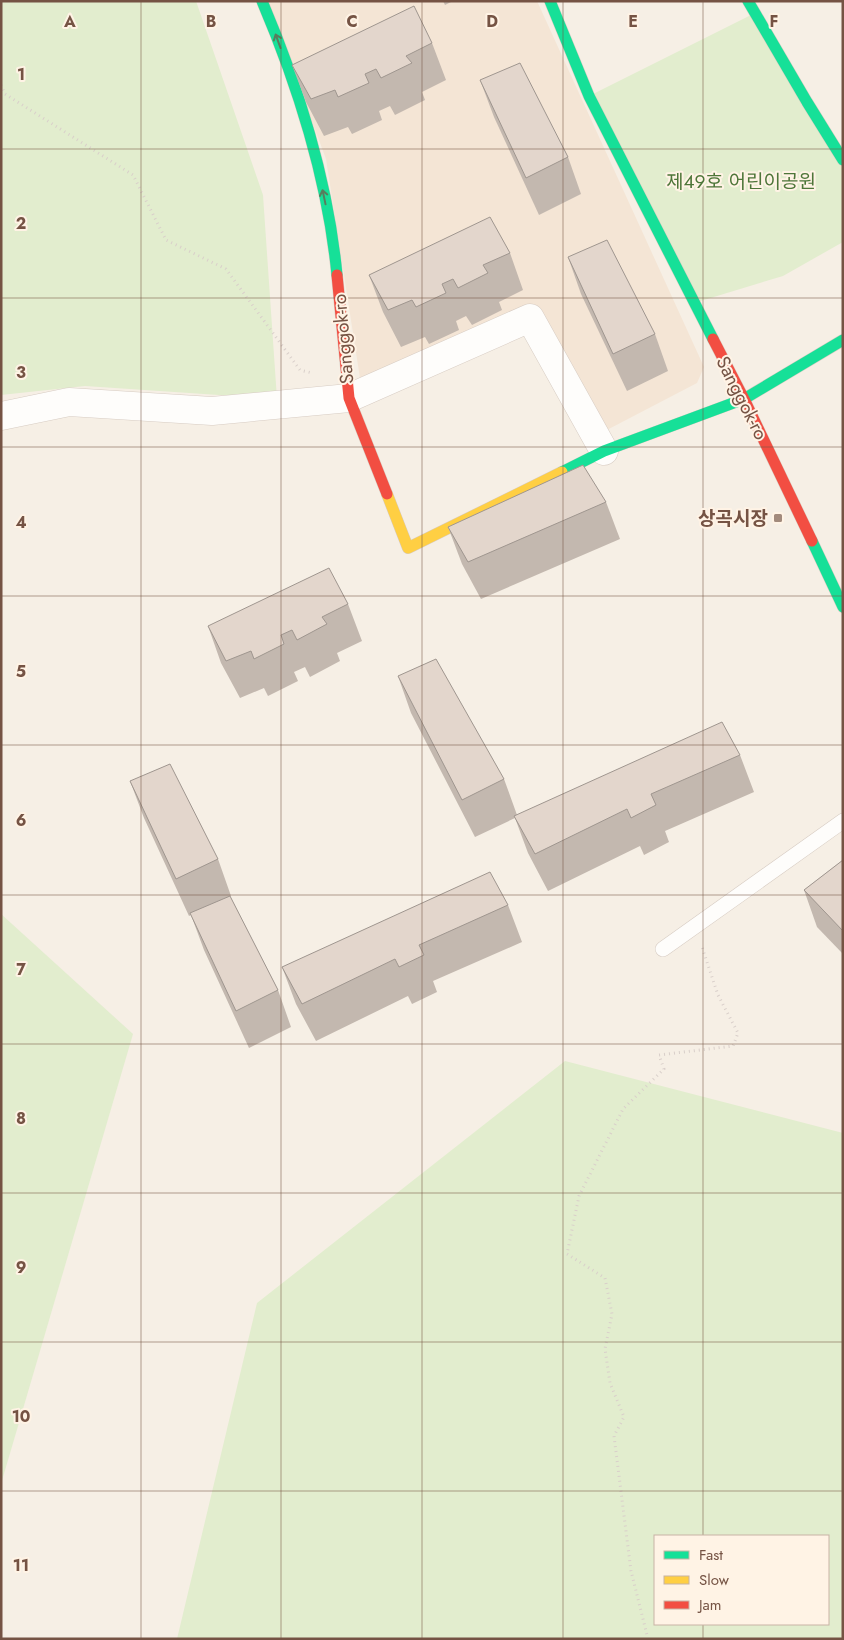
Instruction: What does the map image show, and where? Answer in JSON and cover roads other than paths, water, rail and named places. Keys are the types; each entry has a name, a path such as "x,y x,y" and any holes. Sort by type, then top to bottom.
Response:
{"street":[{"name":"Sanggok-ro","path":"1,416 69,402 212,411 348,390 334,245 314,149 279,41 262,1"},
{"name":"Sanggok-ro","path":"550,1 589,96 744,399 843,607"},
{"path":"748,1 843,160"},
{"path":"604,451 530,318 348,390 408,548 604,451 744,399 843,340"}],"lane":[{"path":"663,949 843,821"}],"place":[{"name":"상곡시장","path":"778,518"}],"park label":[{"name":"제49호 어린이공원","path":"741,181"}]}
